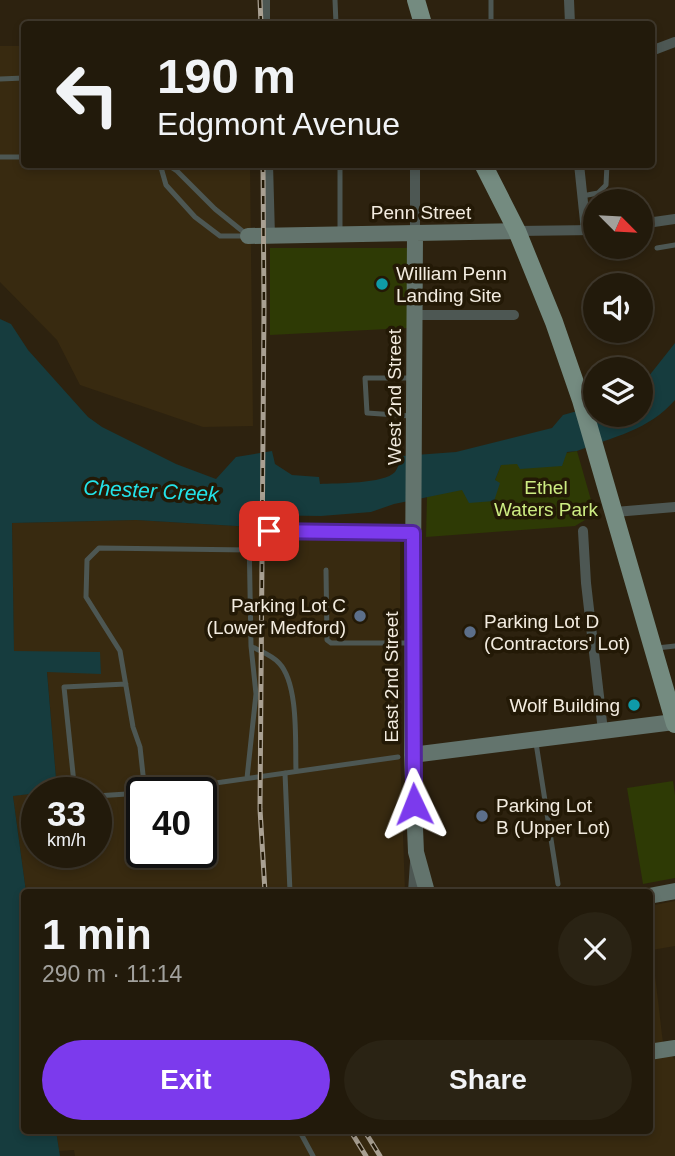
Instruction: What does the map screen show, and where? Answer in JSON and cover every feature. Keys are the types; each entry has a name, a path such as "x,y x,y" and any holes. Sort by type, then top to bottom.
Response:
{"main road":[{"path":"416,0 422,21"},
{"path":"485,168 517,231 555,322 597,451 675,723"}],"street":[{"path":"265,0 265,21"},
{"path":"569,0 570,21"},
{"path":"655,50 675,43"},
{"path":"268,168 270,236"},
{"name":"West 2nd Street","path":"414,503 415,168"},
{"path":"579,168 583,200"},
{"path":"653,222 675,219"},
{"name":"Penn Street","path":"248,236 583,231"},
{"path":"415,315 514,315"},
{"name":"East 2nd Street","path":"414,503 413,643 405,756 416,852 426,889"},
{"path":"615,512 675,507"},
{"path":"269,531 413,533"},
{"path":"583,531 586,583 603,731"},
{"path":"405,756 675,723"},
{"path":"413,889 416,852"},
{"path":"653,895 675,891"},
{"path":"653,1051 675,1048"}],"lane":[{"path":"335,0 336,21"},
{"path":"491,0 491,21"},
{"path":"0,79 21,79"},
{"path":"0,157 21,158"},
{"path":"161,168 166,185 195,217 220,236 248,236"},
{"path":"172,168 248,236"},
{"path":"340,168 340,233"},
{"path":"582,196 598,193 606,185 607,168"},
{"path":"657,248 675,245"},
{"path":"415,378 365,378 367,414 415,417"},
{"path":"247,778 256,694 250,646 249,534"},
{"path":"143,777 140,747 133,727 120,652 86,597 87,560 99,548 249,550"},
{"path":"326,570 327,640 331,643 413,643"},
{"path":"250,646 279,662 287,675 292,697 296,771"},
{"path":"654,649 675,646"},
{"path":"73,777 64,687 126,684"},
{"path":"536,740 558,884"},
{"path":"217,782 405,756"},
{"path":"285,773 290,889"},
{"path":"301,1134 313,1156"}],"shaded area":[{"path":"0,46 21,46 21,168 250,168 253,426 203,427 80,385 57,340 0,282"},
{"path":"136,520 253,527 400,526 400,750 405,889 26,889 23,868 112,868 112,777 56,777 47,671 101,673 99,652 14,652 12,523"},
{"path":"21,795 21,855 13,796"},
{"path":"675,901 675,946 653,950 653,905"},
{"path":"653,958 663,1043 675,1060 675,1156 75,1156 74,1150 59,1151 56,1134 653,1134"}],"green space":[{"path":"270,248 408,248 407,328 270,335"},
{"name":"Ethel Waters Park","path":"577,451 595,514 575,526 426,537 427,497 495,480 501,465"},
{"path":"673,781 675,878 643,884 627,788"}],"water":[{"name":"Chester Creek","path":"0,319 11,324 28,350 88,417 102,427 176,464 216,479 236,457 272,451 275,464 292,475 319,477 320,484 381,479 395,472 402,456 456,452 552,428 563,415 583,409 583,427 640,427 577,451 567,452 562,466 520,469 517,464 501,465 495,480 500,483 494,501 469,503 462,490 394,504 371,512 321,516 254,515 253,527 136,520 12,523 14,651 100,652 101,674 47,672 56,777 21,777 21,795 13,796 26,889 21,889 21,1134 56,1134 60,1156 0,1156"},
{"path":"675,343 675,400 654,419 653,371"}],"railway":[{"path":"260,0 261,21"},
{"path":"263,168 260,809 265,889"},
{"path":"352,1134 366,1156"},
{"path":"366,1134 380,1156"}],"place":[{"name":"William Penn Landing Site","path":"382,284"},
{"name":"Parking Lot C (Lower Medford)","path":"360,616"},
{"name":"Parking Lot D (Contractors' Lot)","path":"470,632"},
{"name":"Wolf Building","path":"634,705"},
{"name":"Parking Lot B (Upper Lot)","path":"482,816"}],"route":[{"path":"269,531 413,533 414,804"}]}
